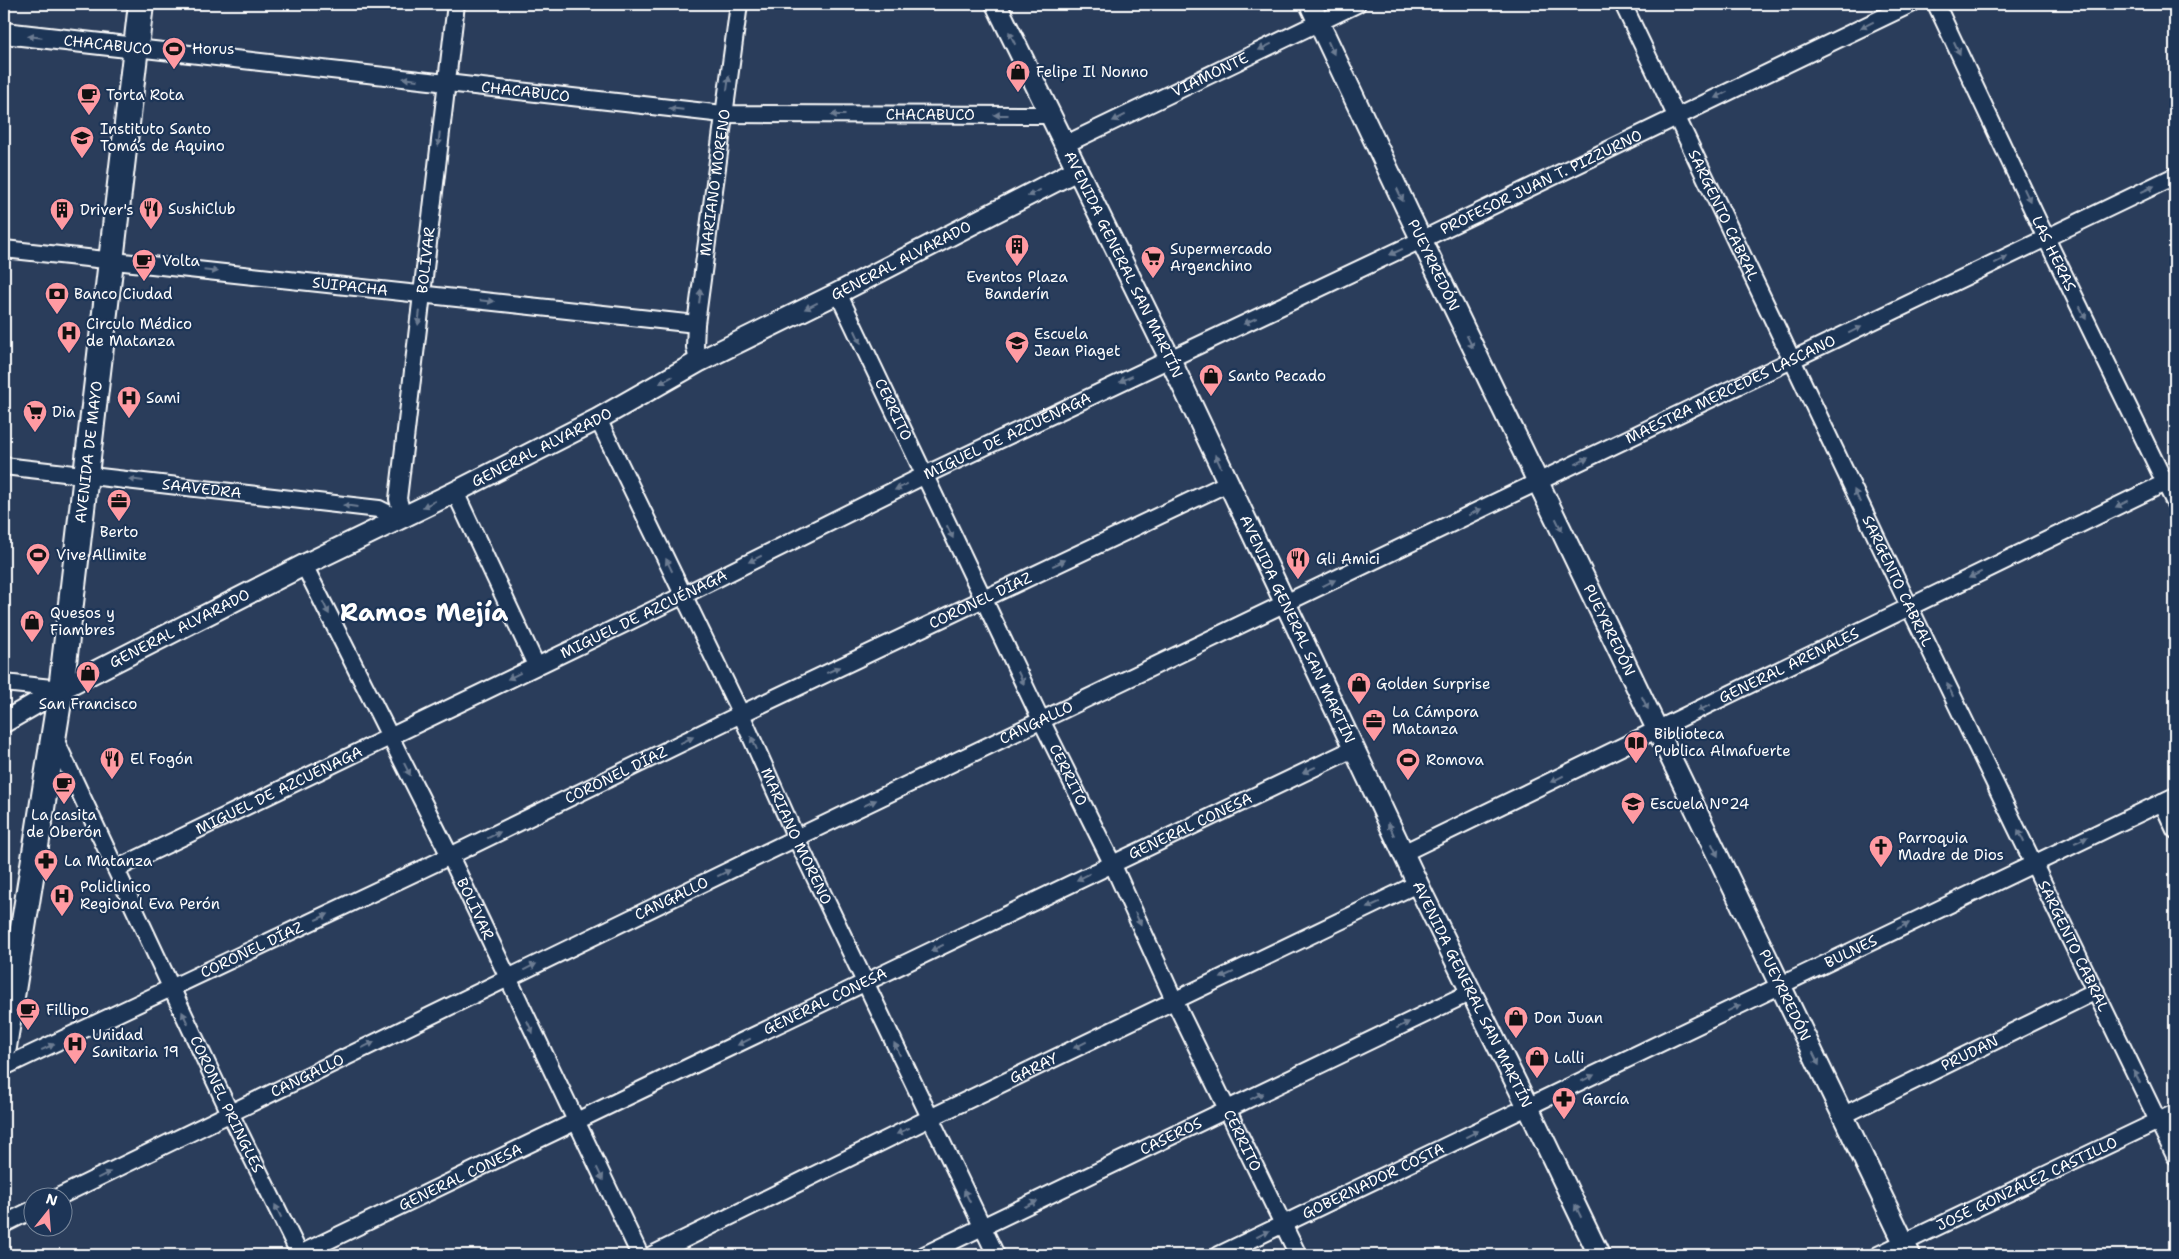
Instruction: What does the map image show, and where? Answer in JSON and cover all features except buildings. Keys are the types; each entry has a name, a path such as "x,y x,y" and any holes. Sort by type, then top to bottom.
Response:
{"main road":[{"name":"AVENIDA DE MAYO","path":"4,1047 10,971 61,689 141,4"}],"street":[{"name":"BOLÍVAR","path":"396,520 445,84 456,4"},
{"name":"MARIANO MORENO","path":"698,362 695,347 696,324 723,114 740,4"},
{"name":"AVENIDA GENERAL SAN MARTÍN","path":"996,4 1170,359 1353,749 1599,1255"},
{"name":"PUEYRREDÓN","path":"1310,4 1421,240 1907,1249"},
{"name":"VIAMONTE","path":"1064,145 1357,4"},
{"name":"SARGENTO CABRAL","path":"1623,4 2175,1156"},
{"name":"PROFESOR JUAN T. PIZZURNO","path":"1170,359 1911,4"},
{"name":"LAS HERAS","path":"1936,4 2046,238 2170,481 2175,503"},
{"name":"CHACABUCO","path":"4,33 723,114 1050,115"},
{"name":"GENERAL ALVARADO","path":"4,722 61,689 304,564 455,492 598,419 698,362 838,293 1077,170"},
{"name":"MAESTRA MERCEDES LASCANO","path":"1285,604 2175,176"},
{"name":"SUIPACHA","path":"4,249 696,324"},
{"name":"CERRITO","path":"838,293 923,476 1112,863 1174,1000 1298,1255"},
{"name":"MIGUEL DE AZCUÉNAGA","path":"116,869 684,595 923,476 1170,359"},
{"name":"MARIANO MORENO","path":"598,419 741,714 796,838 996,1255"},
{"name":"SAAVEDRA","path":"4,466 87,474 379,509 396,520"},
{"name":"GENERAL ARENALES","path":"1403,853 1658,731 1910,606 2170,481"},
{"name":"CORONEL DÍAZ","path":"4,1067 450,856 741,714 1228,483"},
{"path":"455,492 536,665"},
{"name":"BOLÍVAR","path":"304,564 450,856 640,1255"},
{"name":"CANGALLO","path":"72,1190 796,838 1042,722 1285,604"},
{"path":"4,683 61,689"},
{"name":"CORONEL PRINGLES","path":"53,735 230,1113 299,1255"},
{"name":"GENERAL CONESA","path":"299,1255 1112,863 1353,749"},
{"path":"2169,799 2175,830"},
{"name":"BULNES","path":"1528,1107 2034,862 2169,799"},
{"name":"GARAY","path":"652,1255 930,1118 1418,884"},
{"name":"PRUDAN","path":"1844,1115 2096,990"},
{"name":"CASEROS","path":"924,1255 1471,992"},
{"name":"GOBERNADOR COSTA","path":"1219,1255 1528,1107"},
{"name":"JOSÉ GONZÁLEZ CASTILLO","path":"1878,1255 1907,1249 2175,1113"},
{"path":"4,1224 22,1215"}],"place":[{"name":"Horus","path":"174,70"},
{"name":"Felipe Il Nonno","path":"1018,93"},
{"name":"Torta Rota","path":"89,116"},
{"name":"Instituto Santo Tomás de Aquino","path":"82,159"},
{"name":"SushiClub","path":"151,230"},
{"name":"Driver's","path":"62,231"},
{"name":"Eventos Plaza Banderín","path":"1017,267"},
{"name":"Supermercado Argenchino","path":"1153,279"},
{"name":"Volta","path":"144,282"},
{"name":"Banco Ciudad","path":"57,315"},
{"name":"Circulo Médico de Matanza","path":"69,354"},
{"name":"Escuela Jean Piaget","path":"1017,364"},
{"name":"Santo Pecado","path":"1211,397"},
{"name":"Sami","path":"129,419"},
{"name":"Dia","path":"35,433"},
{"name":"Berto","path":"119,522"},
{"name":"Vive Allimite","path":"38,576"},
{"name":"Gli Amici","path":"1298,580"},
{"name":"Quesos y Fiambres","path":"32,643"},
{"name":"San Francisco","path":"88,694"},
{"name":"Golden Surprise","path":"1359,705"},
{"name":"La Cámpora Matanza","path":"1374,742"},
{"name":"Biblioteca Publica Almafuerte","path":"1636,764"},
{"name":"El Fogón","path":"112,780"},
{"name":"Romova","path":"1408,781"},
{"name":"La casita de Oberón","path":"64,805"},
{"name":"Escuela N°24","path":"1633,825"},
{"name":"Parroquia Madre de Dios","path":"1881,868"},
{"name":"La Matanza","path":"46,882"},
{"name":"Policlinico Regional Eva Perón","path":"62,917"},
{"name":"Fillipo","path":"28,1031"},
{"name":"Don Juan","path":"1516,1039"},
{"name":"Unidad Sanitaria 19","path":"75,1065"},
{"name":"Lalli","path":"1537,1079"},
{"name":"García","path":"1564,1120"}],"district":[{"name":"Ramos Mejía","path":"424,612"}]}
